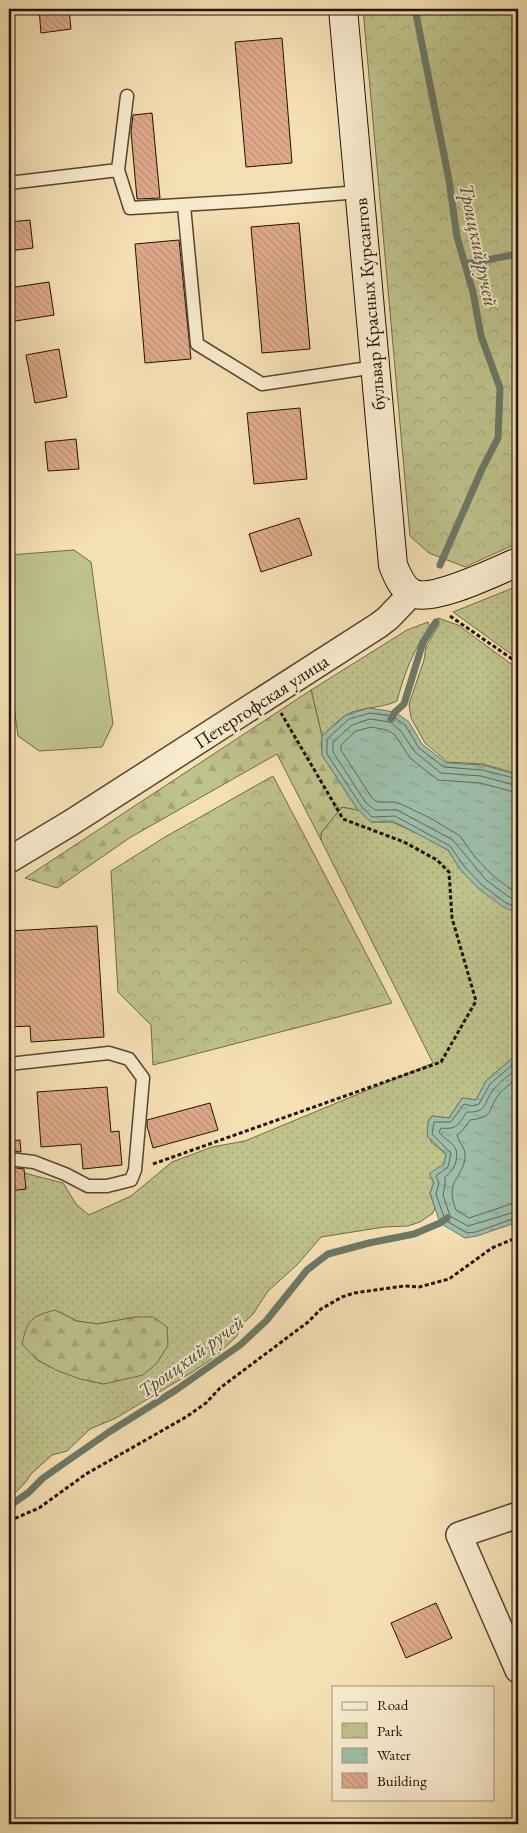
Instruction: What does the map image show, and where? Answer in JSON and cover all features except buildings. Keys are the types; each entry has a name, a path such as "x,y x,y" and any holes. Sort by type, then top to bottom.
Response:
{"main road":[{"name":"бульвар Красных Курсантов","path":"343,9 393,565 399,580 412,593"},
{"path":"412,593 422,596 438,594 518,562"}],"street":[{"name":"Петергофская улица","path":"9,860 78,818 379,624 388,618 412,593"},
{"path":"518,1516 459,1535 518,1670"}],"lane":[{"path":"127,96 118,170 130,208 184,206 359,192"},
{"path":"9,183 118,170"},
{"path":"184,206 197,344 262,384 375,367"},
{"path":"9,1064 109,1054 129,1059 143,1078 135,1170 131,1180 108,1186 88,1186 65,1174 34,1162 9,1159"}],"path":[{"path":"446,609 449,615 518,663"},
{"path":"135,1170 441,1062 476,1001 452,918 449,892 450,878 446,868 404,842 343,819 277,706"},
{"path":"9,902 11,916"},
{"path":"9,1521 39,1508 86,1474 206,1403 220,1388 308,1322 321,1309 342,1297 354,1293 404,1286 419,1287 449,1279 492,1248 518,1238"}],"green space":[{"path":"363,9 518,9 518,543 465,567 429,553 410,536"},
{"path":"74,550 91,562 113,724 102,747 39,751 18,736 9,670 9,555"},
{"path":"518,586 518,659 453,612"},
{"path":"438,618 458,625 518,669 518,774 483,764 447,762 425,743 411,718 409,704 424,660 426,646 439,625"},
{"path":"428,622 430,627 410,662 397,701 352,712 337,722 322,736 311,690 407,630"},
{"path":"311,690 322,736 322,755 358,810 342,807 321,833 321,840 277,754 131,837 57,888 25,878"},
{"path":"273,776 392,1003 153,1065 151,1025 118,992 111,871 165,837"},
{"path":"342,807 358,810 372,822 392,822 448,850 460,869 518,913 518,1053 486,1081 476,1100 462,1098 449,1118 432,1116 428,1121 431,1142 446,1154 444,1164 430,1177 434,1182 430,1193 435,1208 433,1213 420,1222 408,1226 384,1227 321,1237 297,1265 268,1291 253,1314 243,1324 236,1337 216,1356 116,1418 90,1429 67,1451 52,1455 31,1474 16,1492 9,1494 9,1169 63,1183 76,1204 89,1215 131,1196 172,1162 212,1147 245,1141 433,1063 321,840 321,833","holes":["55,1310 77,1321 98,1324 135,1317 104,1384 69,1374 36,1359"]},
{"path":"55,1310 77,1321 98,1324 135,1317 153,1317 167,1327 168,1345 157,1363 143,1375 104,1384 80,1379 56,1370 36,1359 22,1344 26,1329 32,1320"}],"water":[{"path":"369,708 395,712 409,722 422,744 446,763 483,765 518,775 518,913 503,907 478,888 460,869 448,850 393,821 371,822 358,810 322,755 322,736 346,715"},
{"path":"518,1053 518,1222 477,1236 465,1238 440,1223 430,1193 434,1182 430,1173 444,1164 446,1154 427,1136 428,1122 432,1116 449,1118 462,1098 476,1100 486,1081"}],"waterway":[{"name":"Троицкий ручей","path":"415,9 449,180 457,237 473,292 481,336 500,388 498,438 482,469 440,565"},
{"path":"465,264 518,254"},
{"name":"Троицкий ручей","path":"391,719 395,712 404,704 423,642 436,622"},
{"name":"Троицкий ручей","path":"9,1506 28,1493 43,1478 240,1345 266,1321 307,1270 328,1254 414,1234 447,1218"}]}
